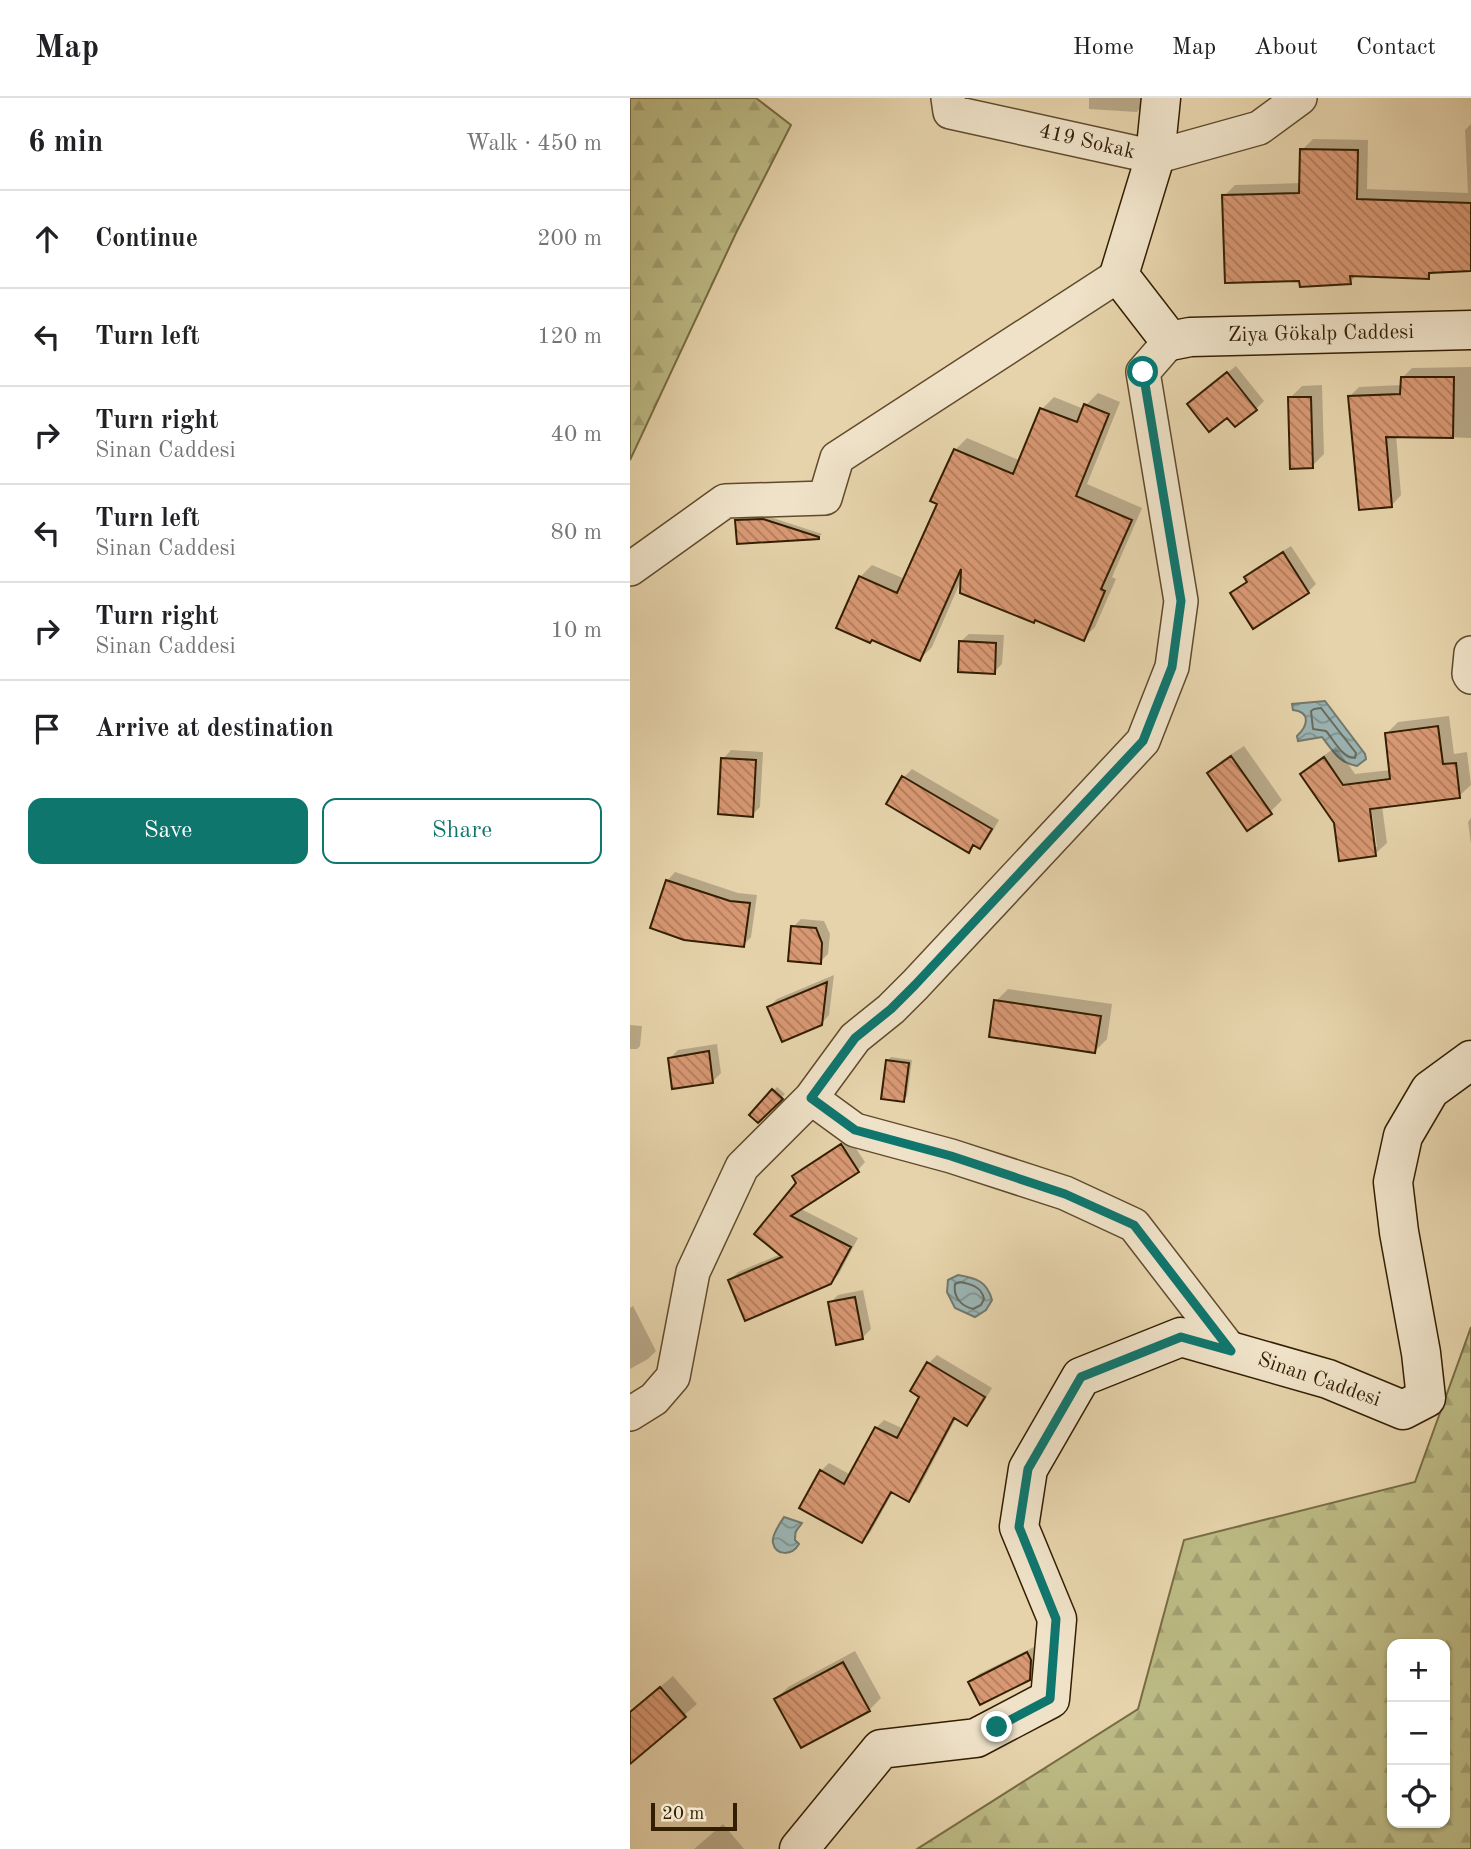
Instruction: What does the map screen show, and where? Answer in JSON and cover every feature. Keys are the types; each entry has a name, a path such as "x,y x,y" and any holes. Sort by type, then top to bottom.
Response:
{"street":[{"name":"419 Sokak","path":"948,98 950,112 1155,157"},
{"path":"630,569 725,501 825,498 838,458 1119,275 1155,157 1161,98"},
{"path":"1155,157 1259,128 1300,98"},
{"path":"630,1414 654,1399 673,1377 693,1272 742,1167 811,1098 855,1038 915,985 1143,741 1172,667 1181,601 1143,372 1170,341 1119,275"},
{"name":"Ziya Gökalp Caddesi","path":"1170,341 1190,337 1471,330"},
{"path":"1471,653 1471,677"},
{"name":"Sinan Caddesi","path":"799,1849 881,1749 976,1738 1050,1699 1056,1619 1019,1527 1028,1469 1081,1377 1181,1337 1328,1379 1403,1410 1426,1398 1421,1353 1399,1232 1394,1182 1403,1136 1430,1090 1471,1060"},
{"path":"811,1098 855,1130 951,1156 1065,1194 1134,1225 1231,1351"}],"green space":[{"path":"630,98 756,98 791,125 736,233 630,460"},
{"path":"1471,1327 1471,1849 917,1849 1138,1709 1184,1540 1415,1482"}],"water":[{"path":"1325,701 1365,754 1366,759 1357,766 1341,759 1322,737 1298,741 1297,736 1304,728 1306,720 1303,713 1293,710 1292,704"},
{"path":"958,1275 980,1282 990,1294 992,1300 986,1310 975,1317 955,1308 947,1292 948,1280"},
{"path":"784,1517 802,1523 795,1533 795,1540 799,1544 792,1551 784,1553 777,1550 773,1540"}],"building":[{"path":"1300,149 1358,150 1357,199 1471,203 1471,271 1429,273 1429,279 1350,276 1351,284 1300,287 1299,281 1225,283 1222,195 1299,193"},
{"path":"1227,372 1257,410 1235,427 1227,418 1209,432 1187,404"},
{"path":"1401,377 1454,377 1453,438 1386,437 1392,507 1359,510 1348,396 1400,394"},
{"path":"1288,397 1311,397 1313,468 1290,469"},
{"path":"1084,404 1109,414 1076,496 1132,520 1101,589 1105,591 1084,641 960,593 961,569 920,661 836,628 859,576 897,593 937,504 930,501 954,449 1013,474 1040,408 1077,422"},
{"path":"763,519 819,539 737,544 735,520"},
{"path":"1283,552 1309,593 1253,629 1230,593 1247,582 1244,577"},
{"path":"959,641 996,643 995,674 958,672"},
{"path":"1438,726 1443,764 1456,763 1460,798 1370,809 1376,856 1339,861 1334,823 1300,774 1324,757 1343,785 1390,779 1385,733"},
{"path":"1231,756 1272,814 1247,831 1207,773"},
{"path":"721,758 756,760 753,817 718,814"},
{"path":"902,776 992,829 980,849 973,845 969,853 886,804"},
{"path":"666,880 730,901 750,903 744,947 684,940 650,928"},
{"path":"791,926 816,928 822,943 821,964 788,961"},
{"path":"827,982 822,1025 782,1042 767,1007"},
{"path":"994,1000 1101,1016 1095,1053 989,1037"},
{"path":"709,1051 713,1083 672,1089 668,1058"},
{"path":"886,1060 909,1063 904,1102 881,1099"},
{"path":"772,1089 783,1099 758,1123 749,1115"},
{"path":"841,1144 859,1172 791,1216 851,1247 831,1284 745,1321 728,1280 782,1257 754,1234 796,1183 792,1176"},
{"path":"855,1297 863,1339 836,1345 828,1302"},
{"path":"927,1362 985,1397 967,1426 954,1418 909,1502 891,1492 862,1543 799,1508 820,1470 844,1484 875,1427 897,1438 919,1397 910,1391"},
{"path":"1027,1652 1031,1660 1030,1680 980,1705 968,1682"},
{"path":"843,1662 870,1711 801,1748 774,1699"},
{"path":"660,1687 686,1717 630,1764 630,1712"}],"route":[{"path":"997,1727 1050,1699 1056,1619 1019,1527 1028,1469 1081,1377 1181,1337 1231,1351 1134,1225 1065,1194 951,1156 855,1130 811,1098 855,1038 915,985 1143,741 1172,667 1181,601 1143,372"}]}
